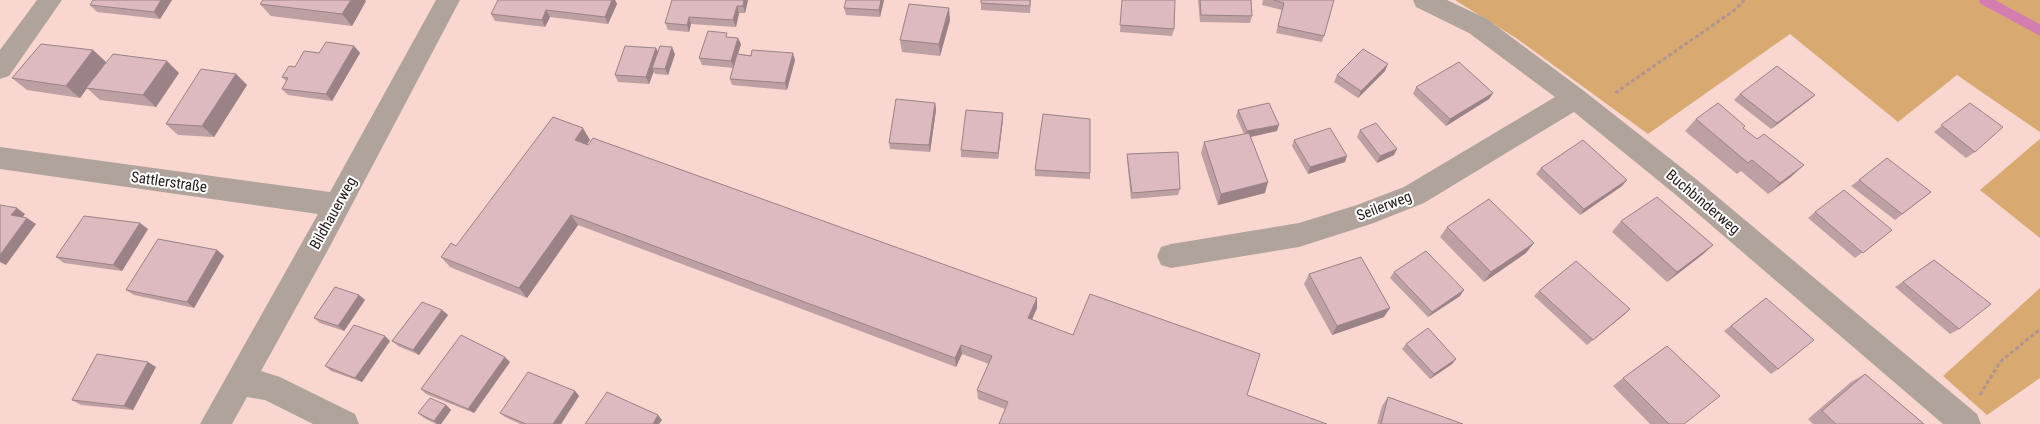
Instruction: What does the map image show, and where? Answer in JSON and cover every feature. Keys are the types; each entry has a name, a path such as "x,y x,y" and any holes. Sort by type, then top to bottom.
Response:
{"street":[{"path":"0,69 50,0"},
{"name":"Bildhauerweg","path":"215,424 338,205 448,0"},
{"name":"Buchbinderweg","path":"1425,0 1478,26 1576,98 1962,420"},
{"name":"Seilerweg","path":"1171,256 1299,235 1370,213 1414,195 1576,98"},
{"name":"Sattlerstraße","path":"0,158 338,205"},
{"path":"239,381 269,387 344,424"}],"path":[{"path":"1576,98 1612,95 1736,9 1744,0"},
{"path":"1962,420 1978,399 2000,362 2040,329"}],"shaded area":[{"path":"1455,0 2040,0 2040,132 1957,75 1898,122 1790,34 1648,134 1516,38"},
{"path":"2040,139 2040,238 1980,190"},
{"path":"2040,288 2040,378 1987,415 1943,376"}],"building":[{"path":"93,0 161,0 154,12 90,5"},
{"path":"263,0 351,0 342,14 260,4"},
{"path":"498,0 612,0 605,17 546,10 542,20 491,14"},
{"path":"672,0 744,0 743,6 737,6 733,20 689,17 687,25 665,23"},
{"path":"846,0 881,0 879,10 844,8"},
{"path":"981,0 1030,0 1030,6 981,3"},
{"path":"1122,0 1175,0 1174,29 1120,25"},
{"path":"1200,0 1251,0 1252,16 1201,15"},
{"path":"1273,0 1334,0 1324,36 1278,26 1284,3"},
{"path":"909,4 949,8 939,44 900,40"},
{"path":"708,31 727,33 726,37 738,38 731,61 699,58"},
{"path":"326,42 354,46 326,94 282,89 288,78 282,77 289,66 295,67 304,51 319,53"},
{"path":"41,44 93,50 66,86 12,78"},
{"path":"625,46 656,48 646,77 615,75"},
{"path":"660,46 672,47 665,69 652,68"},
{"path":"1363,49 1388,64 1361,91 1337,75"},
{"path":"752,50 793,53 785,83 730,79 737,54 751,56"},
{"path":"113,54 167,61 143,95 86,88"},
{"path":"1459,62 1493,93 1450,119 1416,87"},
{"path":"1777,66 1815,95 1777,123 1740,94"},
{"path":"201,69 236,74 202,126 166,124"},
{"path":"896,99 935,103 929,145 889,143"},
{"path":"1269,103 1279,125 1247,131 1238,110"},
{"path":"1718,103 1757,139 1764,134 1804,165 1780,183 1752,160 1748,163 1696,119"},
{"path":"1970,103 2003,127 1975,152 1941,125"},
{"path":"966,110 1003,113 998,153 961,150"},
{"path":"1043,114 1090,119 1090,173 1035,170"},
{"path":"553,117 583,128 575,140 588,145 593,138 1037,298 1028,318 1073,335 1090,294 1260,354 1247,395 1327,424 999,424 1008,402 977,390 992,356 961,345 955,358 571,215 519,288 441,257 451,243 456,246"},
{"path":"1376,123 1397,149 1380,156 1360,130"},
{"path":"1330,128 1347,156 1310,167 1294,140"},
{"path":"1249,133 1268,182 1221,194 1204,142"},
{"path":"1583,140 1627,180 1584,209 1541,168"},
{"path":"1178,152 1180,189 1132,193 1127,154"},
{"path":"1887,158 1931,192 1902,214 1859,180"},
{"path":"1844,190 1892,230 1863,253 1815,212"},
{"path":"1657,197 1713,245 1677,272 1621,221"},
{"path":"1489,199 1534,243 1491,272 1447,227"},
{"path":"0,205 17,208 11,215 27,218 0,255"},
{"path":"84,216 140,223 113,265 56,257"},
{"path":"158,239 217,250 187,302 126,290"},
{"path":"1426,251 1464,290 1432,312 1394,272"},
{"path":"1361,257 1390,308 1337,326 1309,274"},
{"path":"1934,260 1991,304 1959,329 1903,282"},
{"path":"1576,261 1630,309 1593,340 1539,291"},
{"path":"335,287 359,295 338,326 314,318"},
{"path":"1766,298 1814,340 1778,369 1731,326"},
{"path":"422,302 442,310 413,350 392,341"},
{"path":"354,325 385,336 355,378 325,366"},
{"path":"1428,328 1456,359 1434,374 1406,344"},
{"path":"461,335 505,357 468,409 421,389"},
{"path":"1667,346 1720,396 1684,424 1669,424 1623,378"},
{"path":"97,354 148,362 124,406 72,400"},
{"path":"528,372 575,391 553,424 526,424 500,413"},
{"path":"1865,374 1924,424 1836,424 1822,411"},
{"path":"607,392 658,415 653,424 585,424"},
{"path":"1388,397 1463,424 1381,424"},
{"path":"430,398 446,405 434,421 418,413"}],"waterway":[{"path":"1984,0 2040,30"}]}
